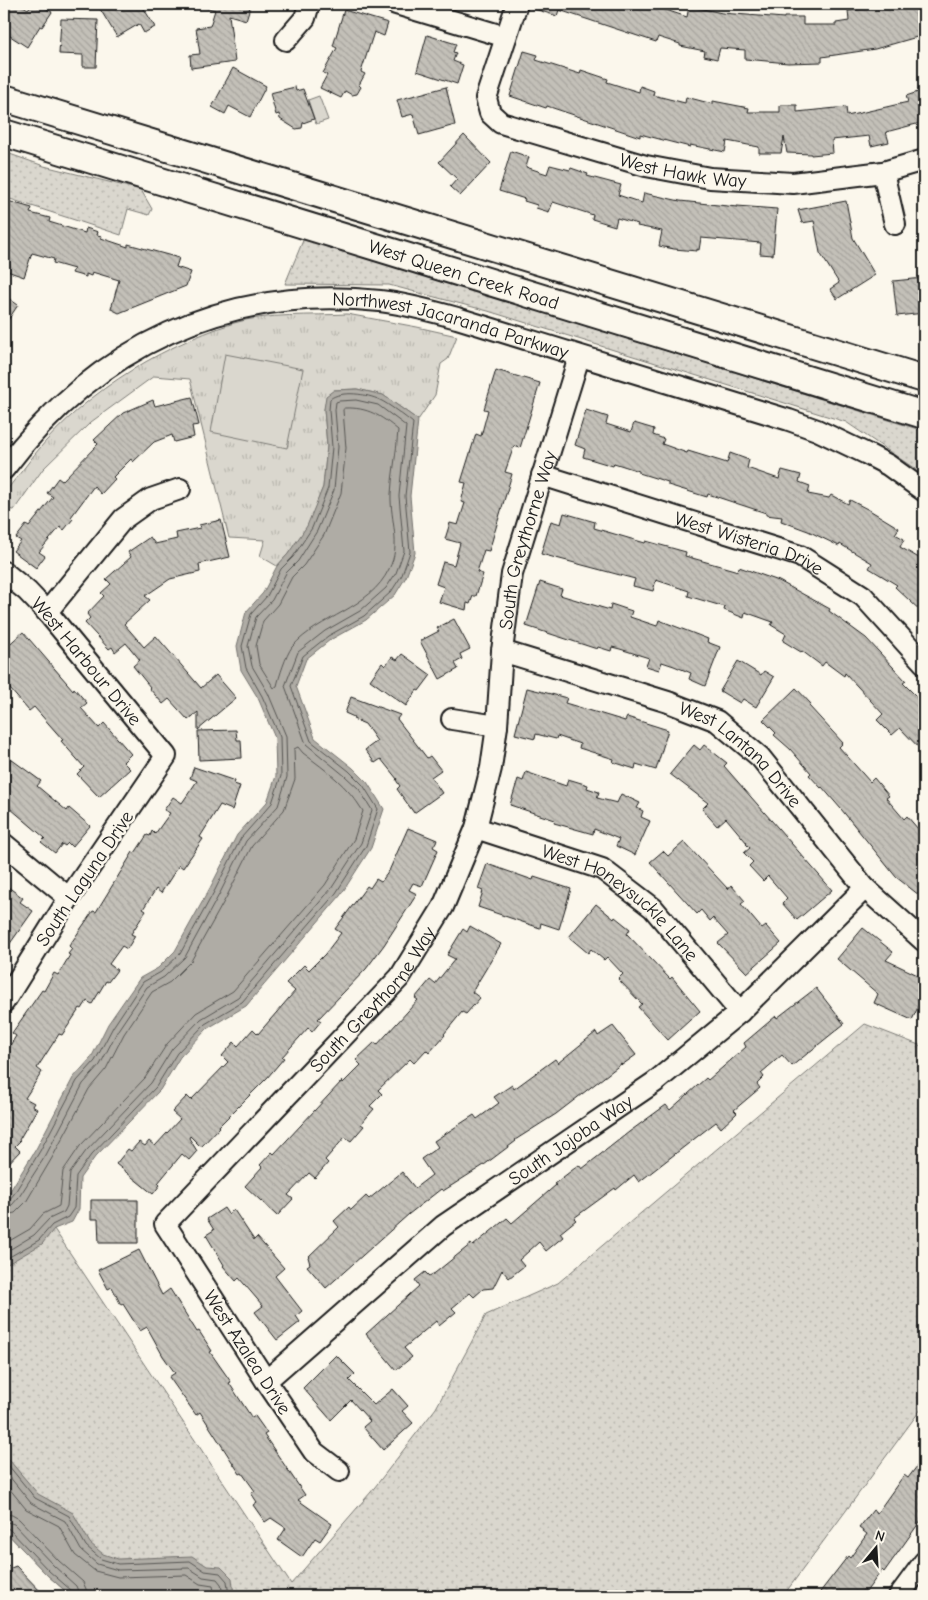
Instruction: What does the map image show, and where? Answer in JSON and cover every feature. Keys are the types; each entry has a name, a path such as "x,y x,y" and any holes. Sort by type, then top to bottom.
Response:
{"main road":[{"name":"West Queen Creek Road","path":"4,98 924,379"},
{"name":"West Queen Creek Road","path":"4,133 924,415"},
{"path":"172,185 191,175 202,174 273,196 302,190"}],"street":[{"path":"286,40 304,18 309,4"},
{"path":"396,4 506,37 516,4"},
{"name":"West Hawk Way","path":"506,37 486,98 490,113 501,123 510,126 646,166 710,178 793,183 883,172 924,160"},
{"path":"883,172 896,224"},
{"name":"Northwest Jacaranda Parkway","path":"4,469 32,435 68,398 90,380 124,357 191,323 252,306 282,301 358,299 403,304 457,318 789,420 843,442 881,462 924,491"},
{"name":"South Greythorne Way","path":"165,1224 400,977 443,907 476,828 491,768 497,726 502,651 512,574 579,357"},
{"name":"West Wisteria Drive","path":"542,475 800,556 863,596 924,663"},
{"path":"47,612 123,519 151,499 180,489"},
{"name":"West Harbour Drive","path":"4,572 27,591 47,612 166,756"},
{"name":"West Lantana Drive","path":"502,651 668,702 717,721 760,757 865,888 924,941"},
{"path":"452,719 497,726"},
{"name":"South Laguna Drive","path":"4,1002 69,898 166,756"},
{"name":"West Honeysuckle Lane","path":"476,828 602,869 653,908 740,1012"},
{"path":"4,844 69,898"},
{"name":"South Jojoba Way","path":"266,1381 443,1226 655,1082 740,1012 865,888"},
{"name":"West Azalea Drive","path":"165,1224 314,1452 340,1471"},
{"path":"899,1596 922,1569"}],"green space":[{"path":"319,96 328,120 316,124 308,100"},
{"path":"4,152 44,166 141,190 152,209 149,215 128,209 121,235 4,197"},
{"path":"304,238 924,431 924,475 846,422 488,311 389,285 285,284"},
{"path":"347,314 457,336 448,359 441,364 435,395 418,420 383,395 357,389 334,390 324,409 327,446 323,487 308,526 277,566 260,556 265,540 229,538 190,379 154,376 91,422 43,469 14,510 4,509 4,499 7,490 45,442 67,419 118,379 146,362 175,346 246,320 274,316"},
{"path":"225,354 303,369 287,448 211,432"},
{"path":"865,1024 924,1047 924,1405 783,1596 71,1596 46,1574 4,1530 4,1199 54,1229 291,1584 371,1492 436,1408 486,1315 558,1283"}],"water":[{"path":"357,389 383,395 418,420 410,496 415,553 406,577 395,595 366,620 330,640 306,659 296,686 315,738 353,768 367,782 384,809 371,848 340,896 246,1006 208,1028 180,1057 160,1090 95,1157 80,1178 79,1209 72,1222 54,1229 42,1244 4,1266 4,1199 36,1149 73,1078 91,1058 108,1024 140,978 158,968 175,951 237,835 267,802 276,776 275,738 258,698 241,670 237,646 246,612 263,593 277,566 288,554 307,526 323,487 327,446 324,409 326,396 334,390"},
{"path":"4,1454 38,1494 73,1513 90,1543 103,1554 118,1559 192,1556 207,1566 221,1567 232,1578 234,1596 71,1596 46,1574 4,1530"}],"building":[{"path":"12,4 20,4 28,9 32,4 39,4 52,12 42,27 40,26 27,47 4,32 4,17"},
{"path":"97,4 141,4 155,27 144,33 139,24 117,37"},
{"path":"203,4 251,4 246,20 229,15 235,62 191,68 190,55 200,54 196,28 210,26 215,10 203,7"},
{"path":"529,4 655,4 654,6 687,17 689,6 722,13 784,18 803,17 803,25 836,25 836,23 849,21 848,11 882,4 903,4 904,8 921,4 924,16 924,35 875,49 822,57 822,62 788,63 745,59 745,50 720,48 717,59 704,56 705,51 680,46 680,44 658,37 656,42 559,10 557,16 528,7"},
{"path":"344,10 388,23 384,36 374,32 361,72 365,74 357,94 352,95 345,91 341,98 320,88 327,75 323,73 337,48 333,46"},
{"path":"61,19 98,20 96,67 83,67 83,55 59,54"},
{"path":"427,35 456,44 453,52 456,53 453,61 463,65 457,84 417,71"},
{"path":"524,51 538,55 536,60 580,74 581,70 608,79 607,82 639,92 640,86 654,91 653,95 685,103 686,97 713,104 713,101 749,108 748,112 780,112 780,105 797,105 797,112 846,107 847,116 908,102 906,96 924,90 924,122 886,132 889,142 871,146 869,136 832,140 833,153 811,155 787,153 784,137 781,153 759,153 759,147 727,141 725,152 690,145 690,147 640,134 640,137 547,106 546,108 510,96"},
{"path":"233,68 266,86 250,117 229,106 225,114 212,107"},
{"path":"295,87 296,91 303,89 314,119 303,123 302,128 296,129 280,119 279,114 276,115 270,93"},
{"path":"446,87 455,125 419,135 413,114 402,117 397,100"},
{"path":"464,135 491,163 460,196 450,187 457,179 439,162"},
{"path":"511,151 529,157 526,167 547,174 550,165 570,170 571,168 588,174 587,176 621,185 618,195 642,203 644,193 680,201 777,209 773,255 760,254 761,243 701,238 699,250 697,249 697,251 674,249 659,246 662,231 637,226 638,224 617,218 615,226 592,219 593,215 553,202 549,212 536,208 537,205 524,201 525,199 499,191"},
{"path":"4,200 32,208 30,213 50,218 49,222 85,233 86,228 98,232 97,235 102,236 101,238 128,247 128,244 179,258 176,267 191,272 186,286 119,313 111,309 119,280 92,272 91,276 86,274 86,277 72,273 74,269 53,263 54,259 32,253 24,277 4,270"},
{"path":"846,201 853,238 875,275 837,299 830,289 839,283 820,253 814,221 802,223 798,210"},
{"path":"924,278 924,313 897,316 893,281"},
{"path":"4,295 18,305 4,326"},
{"path":"496,370 540,383 520,448 514,446 505,472 512,474 489,551 484,550 477,572 483,574 476,596 473,596 470,604 467,603 466,610 439,602 444,587 436,584 443,562 454,565 460,543 445,539 450,523 458,525 465,503 461,502 466,483 461,482 476,434 481,436 488,410 484,409"},
{"path":"192,397 199,425 192,426 194,437 174,442 172,435 154,442 133,462 131,459 113,477 115,479 101,494 94,486 71,517 73,519 64,530 60,527 39,552 45,556 36,568 13,551 21,541 16,538 26,525 29,527 53,497 47,493 58,478 62,481 98,444 94,440 123,413 153,400 155,406"},
{"path":"586,410 608,417 606,424 631,432 634,423 654,429 653,435 664,439 662,444 687,453 688,451 727,463 730,453 749,460 747,468 779,479 782,470 801,475 799,482 810,486 808,494 829,498 831,495 848,504 850,500 871,511 899,528 895,534 904,539 900,547 924,561 924,614 895,587 897,585 869,568 872,563 840,544 839,546 808,531 781,521 782,517 766,515 766,513 708,494 707,497 668,485 668,482 614,463 613,466 583,457 585,449 575,445"},
{"path":"564,513 595,522 594,528 645,543 646,541 686,552 685,556 738,571 739,567 779,581 830,609 829,611 866,638 906,681 903,683 924,704 924,753 900,728 892,735 877,720 883,714 845,673 844,676 825,662 822,666 802,651 783,641 786,634 771,625 773,622 745,612 744,618 724,610 725,607 688,596 689,591 656,580 653,591 633,586 635,579 541,554 551,521 561,524"},
{"path":"221,520 230,557 199,564 200,572 170,579 145,596 150,600 124,624 144,647 156,636 201,688 216,675 236,698 198,730 198,712 188,720 169,699 163,704 133,666 140,660 126,643 115,652 112,647 109,649 85,623 90,618 87,614 104,596 101,593 111,584 106,579 131,557 128,552 150,537 155,544 177,539 176,533 200,528 199,525"},
{"path":"540,582 562,589 560,595 610,610 611,604 632,611 630,617 657,626 659,620 708,639 707,642 720,647 705,686 689,679 691,673 674,666 662,662 659,670 646,666 649,658 612,647 611,651 598,647 597,649 526,626"},
{"path":"454,619 470,649 460,654 462,659 455,663 458,669 440,679 420,641 439,631 437,628"},
{"path":"23,632 73,690 74,688 87,703 81,708 99,728 104,723 131,754 123,762 130,769 99,797 77,774 84,767 61,741 63,740 34,707 29,711 4,682 4,649"},
{"path":"402,654 431,675 406,706 370,680 382,663 385,666 392,657 397,660"},
{"path":"738,661 761,675 764,671 774,677 756,707 743,699 740,703 720,691"},
{"path":"527,688 567,698 565,703 625,721 627,717 668,730 656,770 636,764 635,769 613,762 614,759 579,748 580,744 557,736 556,739 536,734 535,739 515,734"},
{"path":"796,688 811,704 809,706 843,743 839,747 870,782 874,778 889,796 886,798 904,819 907,816 924,836 924,899 896,877 841,809 809,775 811,773 790,749 774,735 776,733 763,720"},
{"path":"351,697 400,715 397,719 427,758 430,756 441,770 431,777 442,793 414,813 397,789 400,786 397,779 381,759 375,763 365,750 377,741 365,724 345,713"},
{"path":"236,730 237,740 241,740 242,758 199,760 198,731"},
{"path":"694,745 700,750 704,745 727,763 724,766 832,890 797,920 782,903 787,898 768,876 763,881 749,866 753,862 744,853 750,848 726,818 717,826 702,809 708,803 670,774"},
{"path":"4,754 41,781 37,786 67,811 69,808 90,826 72,847 68,843 65,846 62,844 55,853 41,842 45,838 4,803"},
{"path":"194,767 235,781 234,784 240,786 232,810 220,805 200,837 203,839 183,868 179,865 161,893 156,889 143,909 146,911 131,934 135,936 127,949 122,946 109,964 117,970 108,982 106,981 92,1004 87,1001 82,1009 80,1008 62,1035 59,1034 37,1068 42,1072 25,1098 34,1103 32,1106 37,1109 20,1141 15,1146 20,1151 4,1168 4,1055 16,1036 12,1033 42,990 44,991 54,973 58,975 70,955 68,954 72,949 69,946 93,911 96,912 133,852 135,853 147,835 150,836 152,831 155,834 170,813 164,810 173,797 182,803 197,781 190,778"},
{"path":"526,772 566,786 568,779 588,785 587,788 599,792 597,798 617,803 621,794 640,803 637,808 643,811 641,817 650,821 635,855 616,846 619,839 594,829 593,834 554,823 555,820 510,805 518,779 523,781"},
{"path":"408,828 437,840 433,847 438,850 422,886 413,883 409,890 417,894 384,945 366,969 318,1019 321,1021 312,1032 308,1028 282,1057 284,1058 267,1078 219,1126 201,1147 190,1136 189,1138 197,1151 189,1160 182,1154 158,1183 160,1185 153,1194 116,1164 128,1149 131,1151 139,1142 145,1146 149,1141 155,1146 180,1119 172,1112 187,1096 191,1100 228,1062 222,1056 234,1042 238,1046 253,1029 258,1034 295,991 286,983 304,965 309,970 325,954 341,933 335,929 367,886 370,888 376,879 381,882 389,871"},
{"path":"684,842 728,889 731,885 745,901 741,904 762,929 766,926 781,943 747,973 718,943 728,935 713,918 710,921 701,910 697,914 650,862 663,851 668,856"},
{"path":"487,864 533,880 534,877 571,889 559,929 541,923 540,928 478,907 483,891 478,889"},
{"path":"4,884 23,898 20,902 33,911 4,952"},
{"path":"596,904 630,929 627,934 670,979 672,977 700,1011 668,1040 638,1007 642,1004 618,979 623,974 607,957 604,960 591,949 588,953 569,937"},
{"path":"470,926 501,944 472,992 480,998 466,1014 462,1012 429,1053 426,1050 414,1063 410,1059 378,1090 382,1094 370,1106 374,1109 361,1124 364,1126 351,1141 345,1137 325,1160 328,1163 315,1178 309,1173 288,1195 293,1199 277,1216 245,1186 272,1152 274,1154 342,1081 343,1083 361,1065 356,1060 375,1042 377,1045 418,1000 415,998 430,980 435,984 455,959 447,955 463,929 467,932"},
{"path":"863,928 893,952 886,960 924,978 924,994 912,1020 874,1003 878,994 837,959"},
{"path":"816,988 844,1024 792,1066 782,1055 761,1073 764,1077 757,1084 760,1088 734,1110 737,1113 721,1128 716,1122 639,1182 634,1175 616,1190 615,1188 574,1218 576,1220 560,1233 563,1237 546,1251 539,1242 519,1260 524,1266 509,1278 502,1270 493,1288 483,1289 474,1297 470,1293 452,1308 456,1312 439,1326 436,1321 404,1348 412,1357 396,1370 366,1334 419,1286 415,1280 425,1272 429,1276 435,1273 471,1244 473,1246 507,1218 512,1223 556,1185 554,1184 579,1165 582,1169 666,1105 670,1110 706,1078 708,1080 746,1047 744,1043 776,1016 777,1018"},
{"path":"613,1026 636,1055 621,1064 556,1114 515,1140 484,1165 443,1191 441,1189 409,1214 326,1288 307,1266 310,1264 308,1257 339,1227 334,1221 349,1207 351,1210 366,1196 369,1199 402,1172 415,1188 432,1175 421,1159 438,1147 434,1141 474,1115 477,1119 499,1103 494,1097 512,1085 514,1089 555,1059 558,1063 596,1032 598,1036"},
{"path":"91,1200 138,1200 138,1243 99,1243 98,1219 91,1219"},
{"path":"224,1208 228,1214 234,1210 254,1240 257,1237 284,1268 275,1276 302,1311 296,1316 300,1322 277,1340 255,1312 263,1306 239,1278 236,1281 223,1266 206,1235 214,1230 207,1219"},
{"path":"139,1250 162,1295 170,1289 197,1332 199,1331 212,1351 210,1352 231,1382 229,1383 252,1418 255,1416 267,1433 264,1435 305,1495 298,1500 332,1524 320,1541 315,1538 302,1557 278,1540 286,1528 271,1518 265,1522 253,1505 257,1502 251,1493 255,1491 242,1473 240,1474 200,1412 196,1415 169,1377 175,1373 147,1327 140,1331 123,1304 121,1305 112,1287 108,1289 98,1270"},
{"path":"336,1355 355,1374 349,1380 374,1405 393,1389 408,1406 402,1411 413,1423 383,1450 363,1427 370,1421 351,1400 331,1420 303,1388"},
{"path":"924,1457 924,1516 884,1572 882,1570 863,1596 817,1596 848,1556 850,1558 867,1534 859,1528 873,1510 877,1513 904,1475 908,1478"},
{"path":"4,1561 11,1568 16,1566 45,1596 4,1596"}]}
